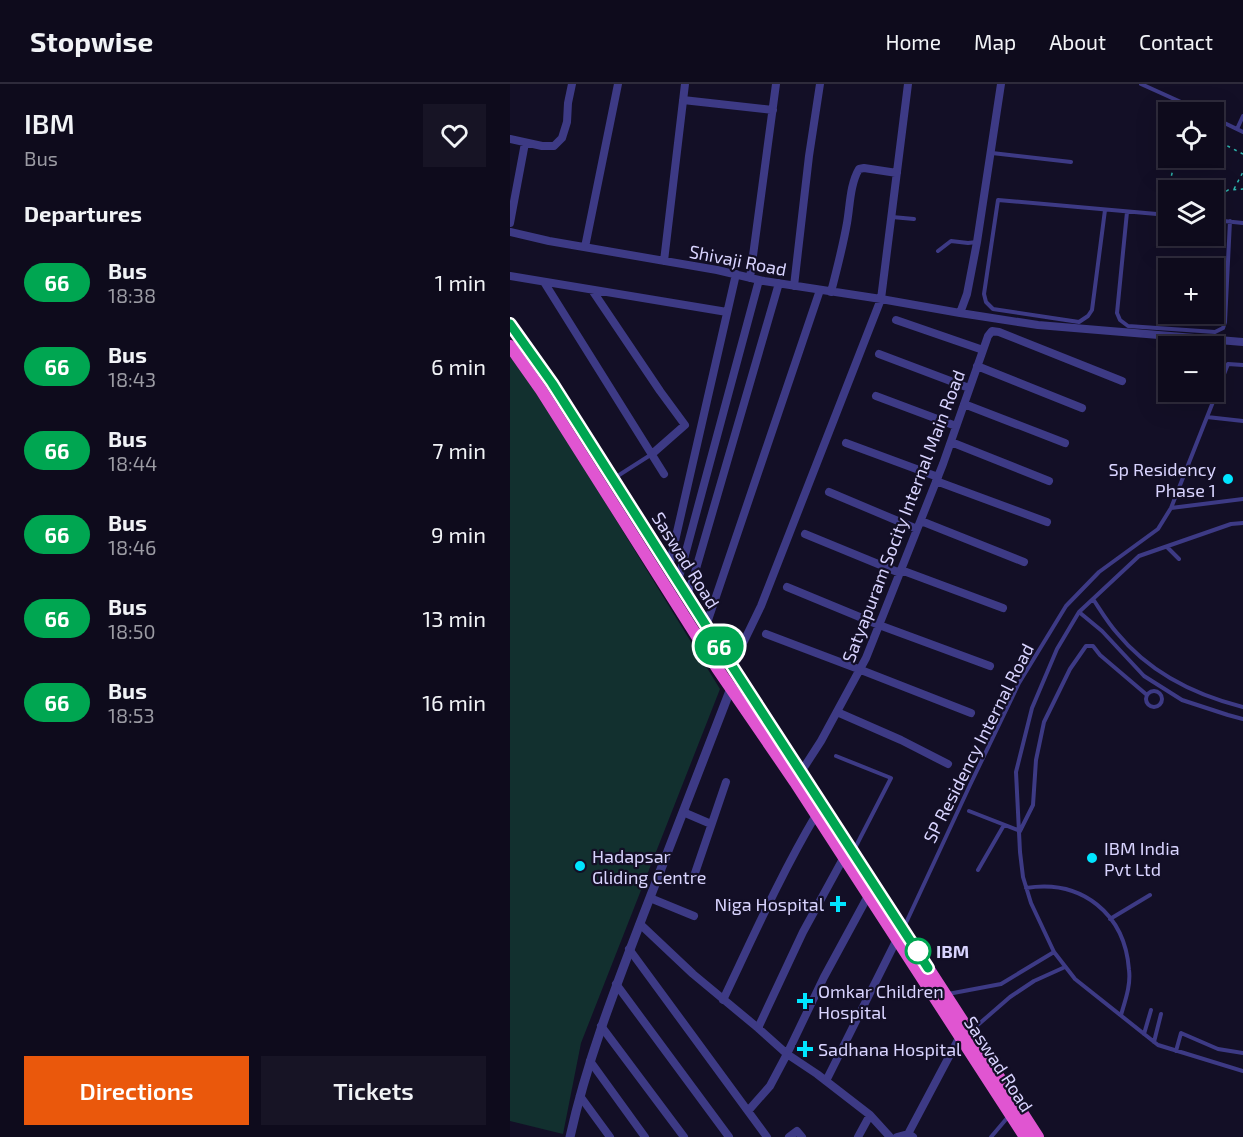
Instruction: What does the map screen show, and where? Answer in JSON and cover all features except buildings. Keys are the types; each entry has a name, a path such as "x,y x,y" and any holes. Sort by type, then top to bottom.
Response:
{"highway":[{"name":"Saswad Road","path":"510,324 552,383 801,772 848,854 965,1034 1025,1137"},
{"name":"Saswad Road","path":"510,346 541,390 730,688 816,815 848,854 868,896 928,968 940,996"},
{"path":"965,1034 1038,1137"}],"street":[{"path":"510,139 542,146 554,146 562,138 567,122 572,84"},
{"path":"585,247 618,84"},
{"path":"664,261 685,84"},
{"path":"678,581 754,279 776,84"},
{"path":"794,286 820,84"},
{"path":"732,666 761,606 881,299 908,84"},
{"path":"960,313 967,294 978,242 1001,84"},
{"path":"683,100 773,110"},
{"path":"510,222 525,143"},
{"path":"831,292 847,226 856,172 864,168 897,173"},
{"name":"Shivaji Road","path":"510,232 754,279 1038,325 1243,342"},
{"path":"669,567 736,274"},
{"path":"510,276 727,312"},
{"path":"544,282 664,474"},
{"path":"687,595 779,283"},
{"path":"592,290 685,425 652,454"},
{"path":"706,626 820,290"},
{"path":"896,320 982,350"},
{"name":"Satyapuram Socity Internal Main Road","path":"801,772 861,670 951,442 987,336 992,331 999,332 1122,381"},
{"path":"879,354 969,388"},
{"path":"977,366 1082,408"},
{"path":"876,396 956,426"},
{"path":"964,404 1065,443"},
{"path":"846,442 1047,522"},
{"path":"951,442 1049,481"},
{"path":"829,492 1024,562"},
{"path":"805,534 901,572 1003,608"},
{"path":"787,587 879,625 990,666"},
{"path":"766,634 971,713"},
{"path":"570,1137 590,1061 616,984 730,688"},
{"path":"837,712 948,764"},
{"path":"694,876 726,782"},
{"path":"683,812 711,824"},
{"path":"723,999 780,880 816,815"},
{"path":"758,1028 803,932 848,854"},
{"path":"748,1111 770,1086 824,977 868,896"},
{"path":"650,898 694,916"},
{"path":"640,924 787,1054 870,1115 890,1137"},
{"path":"826,1081 900,934"},
{"path":"629,949 767,1137"},
{"path":"616,984 729,1137"},
{"path":"602,1026 684,1137"},
{"path":"897,1137 911,1136 965,1034"},
{"path":"590,1061 645,1137"},
{"path":"580,1096 610,1137"},
{"path":"858,1137 870,1115"},
{"path":"789,1137 797,1131 802,1137"}],"lane":[{"path":"1141,84 1181,102"},
{"path":"1237,129 1243,116"},
{"path":"1224,123 1243,132"},
{"path":"991,153 1071,162"},
{"path":"1105,210 1092,310 1088,316 1079,322 993,309 986,302 984,294 998,200 1127,212 1158,215"},
{"path":"1127,212 1117,313 1120,320 1128,326 1215,332 1223,328 1230,221"},
{"path":"891,217 914,219"},
{"path":"1224,221 1243,223"},
{"path":"938,251 951,241 978,242"},
{"name":"SP Residency Internal Road","path":"900,934 1019,683 1066,606 1099,572 1158,529 1171,508 1228,364 1243,365"},
{"path":"1207,417 1243,421"},
{"path":"613,478 652,454"},
{"path":"1171,508 1243,499"},
{"path":"1243,524 1231,524 1139,556 1079,612 1056,649 1032,708 1016,772 1023,877 1031,903 1054,952 1065,967 1075,979 1158,1045 1243,1071"},
{"path":"1167,547 1179,559"},
{"path":"1093,599 1117,633 1146,662 1178,683 1243,707"},
{"path":"1079,612 1102,632 1144,676 1182,700 1243,719"},
{"path":"1020,831 1033,805 1036,760 1044,722 1070,669 1086,646 1093,646 1100,655 1147,695"},
{"path":"1157,691 1161,694 1162,703 1153,707 1148,705 1147,695 1151,691 1163,688"},
{"path":"836,756 891,778 848,854"},
{"path":"969,811 1020,831"},
{"path":"978,870 1004,825"},
{"path":"1026,888 1042,885 1070,889 1096,903 1119,930 1130,970 1128,991 1121,1016"},
{"path":"1110,919 1150,895"},
{"path":"940,996 1001,984 1054,952"},
{"path":"965,1034 1010,997 1034,981 1065,967"},
{"path":"1144,1034 1151,1010"},
{"path":"1154,1042 1161,1014"},
{"path":"1176,1051 1181,1033 1218,1048 1243,1053"},
{"path":"990,1137 1010,1114"}],"path":[{"path":"1224,144 1243,154"},
{"path":"1234,190 1243,172"},
{"path":"1224,193 1228,190 1243,189"}],"green space":[{"name":"Hadapsar Gliding Centre","path":"510,357 533,385 720,689 581,1043 563,1134 510,1121"}],"bus line":[{"name":"66","path":"510,324 552,383 928,968"}],"place":[{"name":"Sp Residency Phase 1","path":"1228,479"},
{"name":"IBM India Pvt Ltd","path":"1092,858"},
{"name":"Hadapsar Gliding Centre","path":"580,866"},
{"name":"Niga Hospital","path":"838,904"},
{"name":"IBM","path":"918,951"},
{"name":"Omkar Children Hospital","path":"805,1001"},
{"name":"Sadhana Hospital","path":"805,1049"}]}
